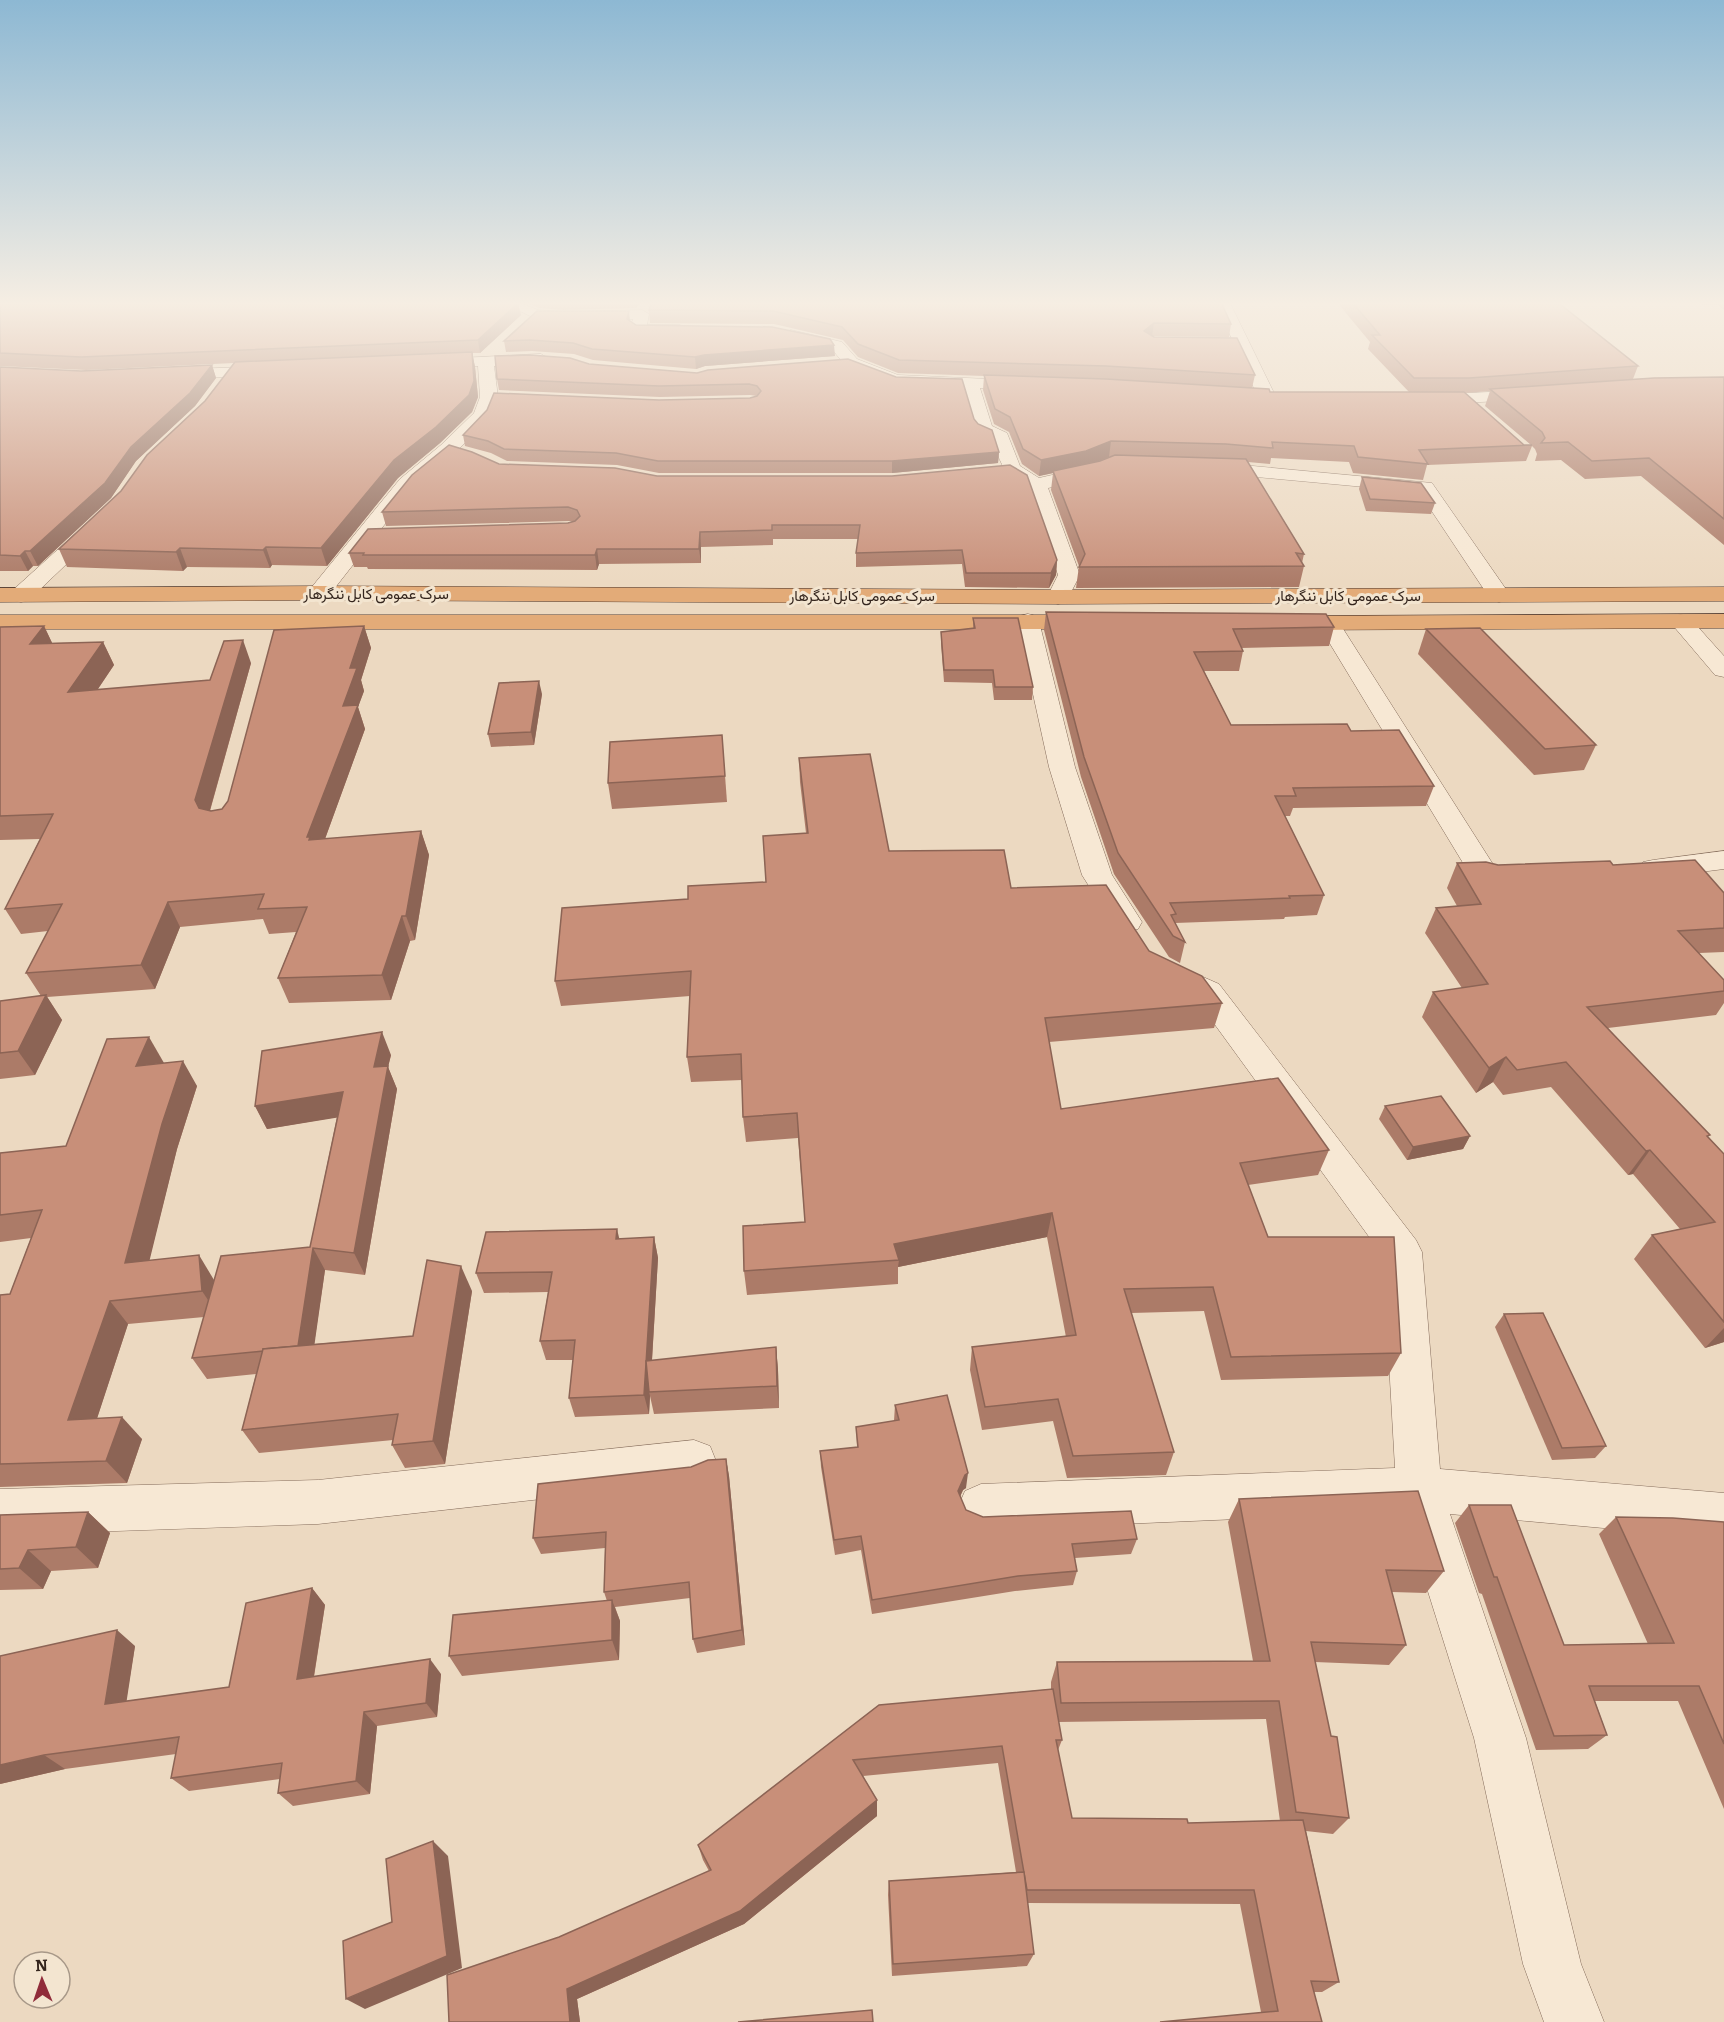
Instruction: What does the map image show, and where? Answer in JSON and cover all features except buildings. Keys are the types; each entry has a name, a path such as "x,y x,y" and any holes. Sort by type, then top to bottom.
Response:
{"highway":[{"name":"سرک عمومی کابل ننگرهار","path":"10,595 319,593 1043,609 1112,622"},
{"name":"سرک عمومی کابل ننگرهار","path":"0,622 273,633 1499,595 1724,594"},
{"name":"سرک عمومی کابل ننگرهار","path":"1264,623 1724,621"}],"street":[{"path":"974,395 984,429 1001,437 1013,470 1019,477 1037,484 1090,474 1109,465"},
{"path":"1245,396 1273,397 1272,395"},
{"path":"1405,400 1464,400 1526,395"},
{"path":"319,593 407,483 448,449 482,415 489,397 512,398"},
{"path":"1464,400 1482,416"},
{"path":"448,449 471,455"},
{"path":"1189,467 1223,468 1352,482 1425,487 1499,595"},
{"path":"991,472 1013,470"},
{"path":"1037,484 1069,575 1043,609 1062,767 1097,875 1150,958 1208,992 1402,1252 1419,1489 1500,1738 1552,1964 1574,2022"},
{"path":"10,595 111,511"},
{"path":"366,535 388,534"},
{"path":"1681,622 1724,670"},
{"path":"1329,624 1487,879 1534,877"},
{"path":"1629,873 1724,860"},
{"path":"0,1512 318,1502 694,1461"},
{"path":"981,1507 1419,1489 1724,1516"}]}
